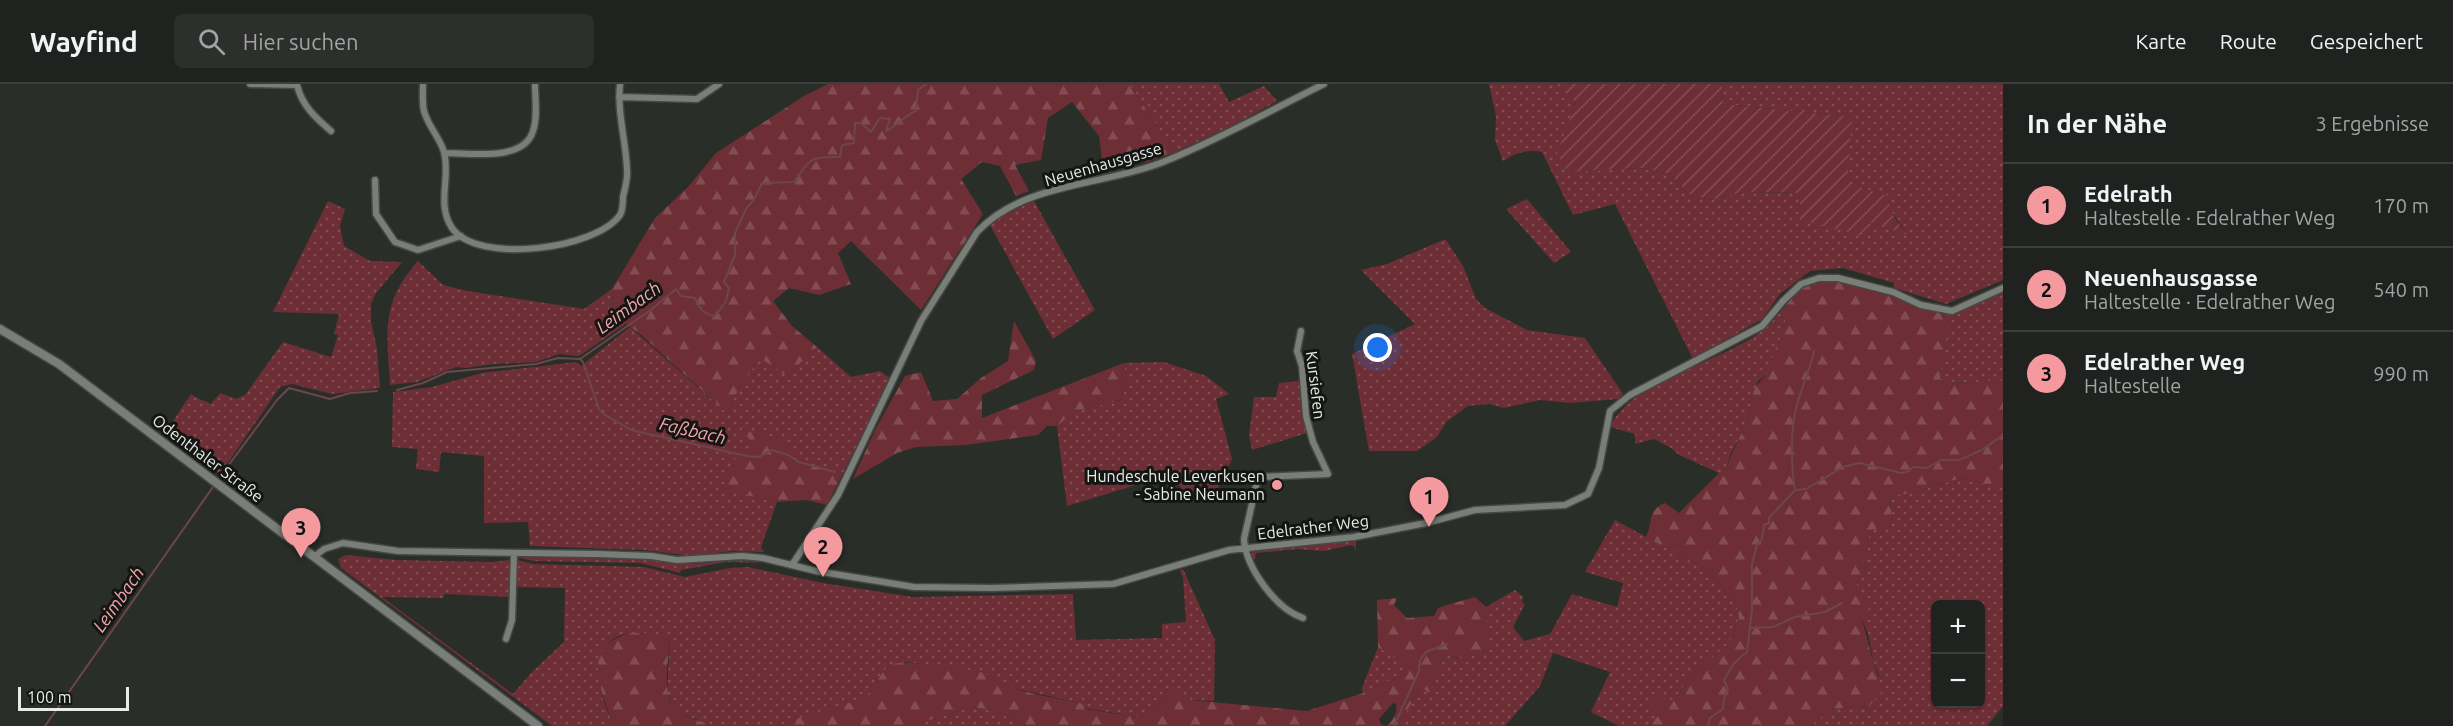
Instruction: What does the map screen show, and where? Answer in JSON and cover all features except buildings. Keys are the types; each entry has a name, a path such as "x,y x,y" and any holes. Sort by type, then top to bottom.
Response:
{"main road":[{"name":"Odenthaler Straße","path":"0,329 59,364 538,726"}],"street":[{"path":"250,84 297,85 299,96 310,112 331,131"},
{"path":"423,84 423,109 445,153 444,210 452,228 461,236 496,249 533,249 566,243 603,231 621,214 627,172 619,97 620,84"},
{"path":"445,153 514,152 528,142 535,124 534,84"},
{"path":"619,97 697,99 719,84"},
{"name":"Neuenhausgasse","path":"792,565 838,495 921,321 977,232 988,220 1009,208 1050,192 1162,163 1324,84"},
{"path":"375,180 376,214 395,242 418,250 461,236"},
{"name":"Edelrather Weg","path":"314,557 324,549 343,543 398,551 651,556 677,561 742,556 914,587 992,588 1101,585 1128,581 1216,554 1244,548 1354,537 1426,523 1475,510 1565,505 1588,494 1599,468 1610,411 1630,395 1762,326 1801,284 1819,278 1839,278 1893,292 1921,305 1952,311 2003,288"},
{"name":"Kursiefen","path":"1244,548 1258,477 1328,474 1313,442 1306,416 1302,366 1297,351 1301,331"},
{"path":"1244,548 1263,586 1291,614 1303,618"},
{"path":"506,639 512,620 514,553"}],"green space":[{"path":"828,84 1129,84 1175,152 1147,162 1103,166 1099,136 1072,102 1048,118 1041,160 1015,165 1029,191 1016,196 1000,166 982,162 961,179 983,214 921,310 851,241 838,253 851,284 819,295 789,288 773,301 792,326 817,347 787,376 760,358 740,386 727,413 639,333 613,315 612,289 655,218 688,187 716,153 804,96"},
{"path":"1129,84 1219,84 1229,102 1264,86 1277,101 1236,124 1175,152"},
{"path":"1489,84 1555,84 1576,103 1558,153 1567,172 1640,168 1670,174 1690,195 1712,200 1743,192 1801,193 1867,237 1869,223 1907,234 1889,208 1888,196 1846,183 1852,117 1723,104 1722,84 2003,84 2003,280 1946,304 1894,288 1894,283 1843,268 1810,271 1780,294 1762,319 1693,359 1615,204 1573,215 1542,152 1521,152 1503,161 1495,140 1496,116"},
{"path":"1555,84 1722,84 1723,104 1852,117 1847,183 1888,196 1892,212 1908,235 1870,223 1867,237 1800,220 1800,193 1743,192 1712,200 1690,195 1670,174 1641,168 1567,172 1557,153 1576,103"},
{"path":"1527,199 1571,252 1554,263 1506,209"},
{"path":"328,201 345,209 340,226 344,246 370,261 402,262 376,293 371,304 371,321 377,349 380,388 332,394 292,384 280,387 220,474 165,433 191,394 211,404 220,393 236,399 245,395 283,342 331,357 338,335 334,334 339,314 273,312"},
{"path":"1034,201 1095,310 1053,339 990,225 1000,216"},
{"path":"1446,240 1463,266 1476,299 1485,308 1527,330 1585,338 1623,394 1618,399 1570,403 1540,400 1504,408 1490,404 1468,406 1446,422 1437,437 1417,451 1369,451 1352,354 1415,324 1361,270 1387,264"},
{"path":"418,261 443,285 467,291 584,309 612,289 613,315 626,324 579,356 559,354 536,362 456,367 417,382 390,385 388,334 392,305 397,291"},
{"path":"1824,279 1873,287 1948,316 1949,323 1940,378 1954,383 2003,381 2003,483 1986,484 1961,478 1912,493 1890,496 1892,526 1870,530 1865,569 1854,591 1869,606 1868,613 1861,619 1881,688 1881,693 1869,706 1830,709 1811,726 1648,726 1658,716 1650,709 1657,694 1674,701 1690,676 1729,644 1739,618 1736,604 1711,572 1646,537 1653,513 1665,503 1679,513 1719,473 1725,473 1748,417 1754,391 1770,372 1772,359 1786,322 1780,312 1800,289"},
{"path":"2003,293 2003,381 1954,383 1940,378 1948,316 1944,314"},
{"path":"1780,312 1786,322 1770,372 1758,381 1745,426 1731,453 1725,473 1719,473 1679,455 1654,439 1635,444 1635,434 1610,427 1621,410 1638,396 1747,341 1764,329"},
{"path":"1014,321 1036,361 1034,370 982,395 982,418 1124,363 1127,384 1121,400 1074,412 1057,426 1047,426 1038,435 966,445 916,447 897,453 853,479 876,428 905,376 921,372 933,401 957,399 981,378 1008,361"},
{"path":"630,327 727,413 740,386 761,357 787,376 817,347 851,377 880,371 891,379 843,473 792,460 742,429 757,447 723,489 777,502 761,547 764,552 731,551 693,556 644,550 530,546 528,522 484,523 484,456 441,452 439,472 416,469 418,449 392,447 393,392 432,387 482,373 576,362 581,366"},
{"path":"1164,362 1206,376 1229,394 1216,399 1232,459 1218,488 1184,493 1172,474 1067,506 1057,426 1074,412 1121,400 1127,384 1124,363"},
{"path":"1300,381 1307,433 1252,450 1249,435 1254,397 1276,397 1279,383"},
{"path":"741,429 788,442 793,460 843,473 827,505 806,500 777,502 723,490 738,451 756,447"},
{"path":"1961,478 1986,484 2003,483 2003,706 1987,726 1811,726 1830,709 1869,706 1879,675 1854,591 1865,569 1870,529 1892,526 1890,495 1912,493"},
{"path":"1615,520 1711,572 1736,604 1739,618 1729,644 1690,676 1674,701 1648,726 1619,726 1591,712 1610,672 1553,653 1540,686 1505,726 1398,726 1421,687 1429,693 1445,655 1459,658 1486,647 1486,607 1515,590 1523,597 1522,602 1525,604 1513,627 1524,641 1550,634 1572,594 1617,607 1623,583 1585,572"},
{"path":"1356,541 1356,551 1351,545 1324,551 1297,549 1256,553 1253,560 1251,554 1253,550"},
{"path":"346,555 396,560 492,562 511,560 510,597 444,594 443,598 382,597 513,694 532,672 564,642 565,588 515,587 517,560 533,564 644,567 685,577 730,568 748,567 823,583 913,597 1073,594 1076,640 1162,638 1162,624 1186,622 1183,577 1180,571 1183,569 1215,640 1214,701 1191,700 1170,691 1153,708 1139,717 1084,708 1084,704 1017,689 978,672 906,662 888,667 882,673 878,684 866,696 822,713 781,726 714,726 682,714 672,707 667,692 670,639 635,633 615,638 608,644 603,654 600,688 614,726 552,726 341,568 338,559"},
{"path":"516,557 644,559 692,564 736,560 764,563 726,562 681,570 680,573 640,563 534,561"},
{"path":"1475,597 1486,607 1486,647 1477,655 1472,656 1445,655 1429,693 1421,687 1398,726 1386,726 1396,713 1396,704 1393,703 1379,719 1385,726 1026,726 993,710 971,707 911,726 781,726 863,697 872,690 888,667 900,663 984,673 1017,689 1084,704 1085,709 1139,717 1153,708 1170,691 1191,700 1307,711 1363,693 1400,676 1410,668 1378,647 1377,600 1397,598 1394,605 1407,618 1434,616 1438,608"},
{"path":"629,633 649,633 670,639 667,686 671,703 684,715 714,726 614,726 600,685 599,660 604,649 613,640"},
{"path":"1378,647 1411,668 1400,676 1363,693 1362,688"},
{"path":"971,707 993,710 1026,726 911,726"}],"waterway":[{"name":"Leimbach","path":"397,390 423,383 447,372 536,364 558,358 580,359 652,309 676,289 681,296 695,298 702,310 715,316 726,301 729,288 724,282 735,255 735,233 762,183 794,182 812,160 823,157 840,157 842,145 854,143 855,123 861,123 871,132 880,118 890,119 886,131 890,129 916,111 918,90 926,84"},
{"path":"1708,726 1710,718 1723,709 1728,689 1724,680 1726,676 1736,661 1747,652 1752,609 1752,564 1757,545 1762,539 1764,525 1769,523 1769,518 1795,490 1792,459 1793,425 1814,351"},
{"name":"Faßbach","path":"580,359 599,409 631,430 747,456 759,457 772,450 788,455 799,462 835,472"},
{"name":"Leimbach","path":"222,474 277,400 289,388 330,399 350,393 377,391"},
{"path":"1795,490 1806,489 1843,467 1859,463 1901,473 1913,467 1927,468 1941,460 1959,460 1982,450 2003,435"},
{"name":"Leimbach","path":"45,726 213,487"},
{"path":"1751,628 1773,627 1795,617 1825,612 1842,603"},
{"path":"1394,726 1419,671 1420,660 1426,652 1447,644"}],"place":[{"name":"Hundeschule Leverkusen - Sabine Neumann","path":"1277,485"},
{"name":"Edelrath","path":"1429,527"},
{"name":"Edelrather Weg","path":"301,558"},
{"name":"Neuenhausgasse","path":"823,577"}]}
